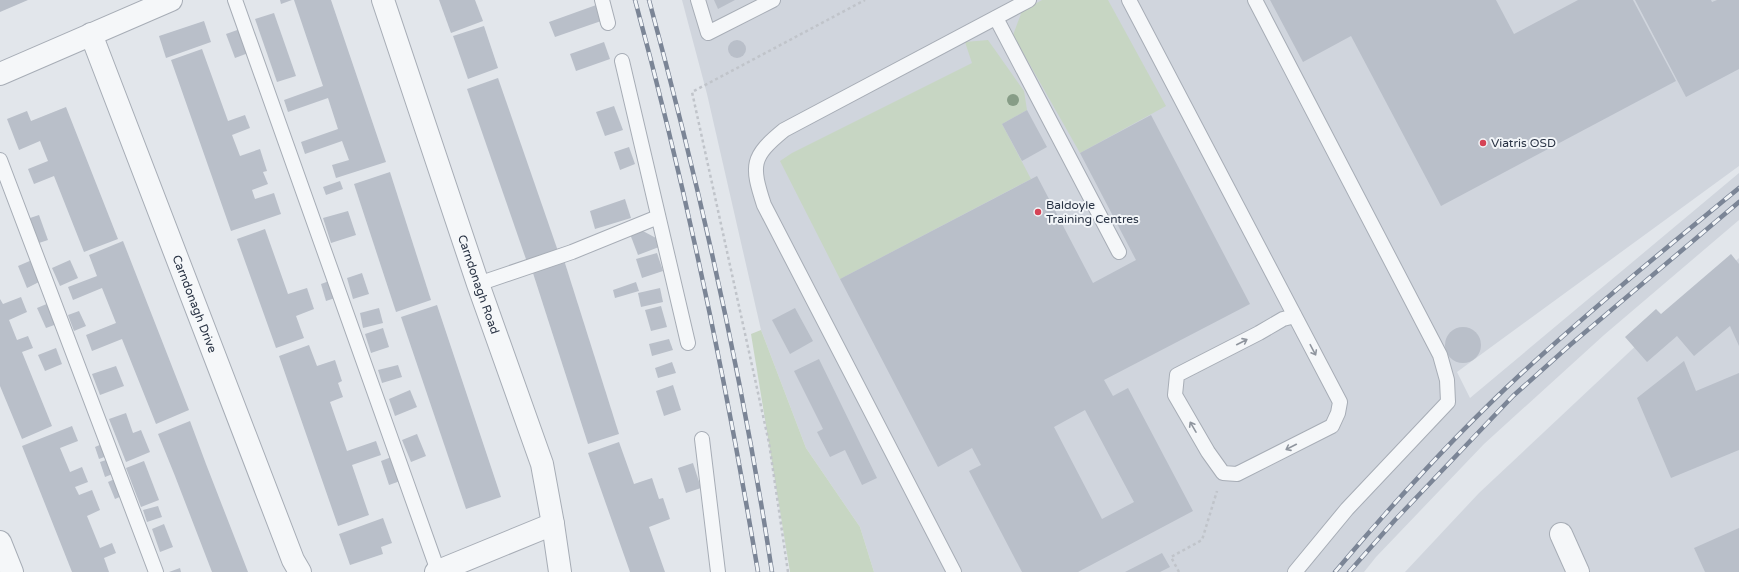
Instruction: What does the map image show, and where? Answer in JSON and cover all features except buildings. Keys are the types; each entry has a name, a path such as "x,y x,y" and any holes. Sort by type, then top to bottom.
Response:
{"street":[{"path":"0,74 91,34 137,7 171,0"},
{"name":"Carndonagh Road","path":"383,0 478,284 542,464 560,572"},
{"name":"Carndonagh Drive","path":"91,34 290,553 300,572"},
{"path":"437,572 553,524"},
{"path":"1561,534 1578,572"},
{"path":"0,542 12,572"}],"lane":[{"path":"235,0 437,572"},
{"path":"602,0 608,23"},
{"path":"698,0 708,33 773,0"},
{"path":"954,572 764,205 756,180 757,159 767,143 784,130 1029,0"},
{"path":"1129,0 1295,316 1340,402 1338,413 1332,426 1237,474 1223,474 1208,452 1175,395 1177,375 1283,319 1295,316"},
{"path":"1255,0 1440,355 1447,380 1448,402 1347,509 1295,572"},
{"path":"996,18 1119,252"},
{"path":"622,61 688,343"},
{"path":"0,160 156,572"},
{"path":"478,284 572,252 658,217"},
{"path":"702,439 718,572"}],"path":[{"path":"788,572 769,443 692,92 866,0"},
{"path":"1179,572 1171,557 1202,540 1223,474"}],"shaded area":[{"name":"Baldoyle Training Centres","path":"682,0 1739,0 1739,166 1457,372 1470,398 1739,173 1739,220 1604,335 1484,444 1376,557 1364,572 874,572 860,527 806,448 761,330 707,94"},
{"path":"1739,258 1739,572 1405,572 1479,493 1641,341"}],"green space":[{"path":"1042,0 1108,0 1166,106 1080,153 1013,35 1022,11"},
{"path":"988,40 1024,91 1027,110 1002,124 1031,179 840,279 780,161 792,153 972,63 965,42"},
{"path":"761,330 806,448 860,527 874,572 790,572 751,334"}],"railway":[{"path":"635,0 654,71 704,284 746,500 758,572"},
{"path":"649,0 686,142 719,284 748,428 772,572"},
{"path":"1335,572 1426,469 1523,372 1603,301 1739,188"},
{"path":"1349,572 1395,520 1513,396 1570,345 1739,202"}],"place":[{"name":"Viatris OSD","path":"1483,143"},
{"name":"Baldoyle Training Centres","path":"1038,212"}]}
